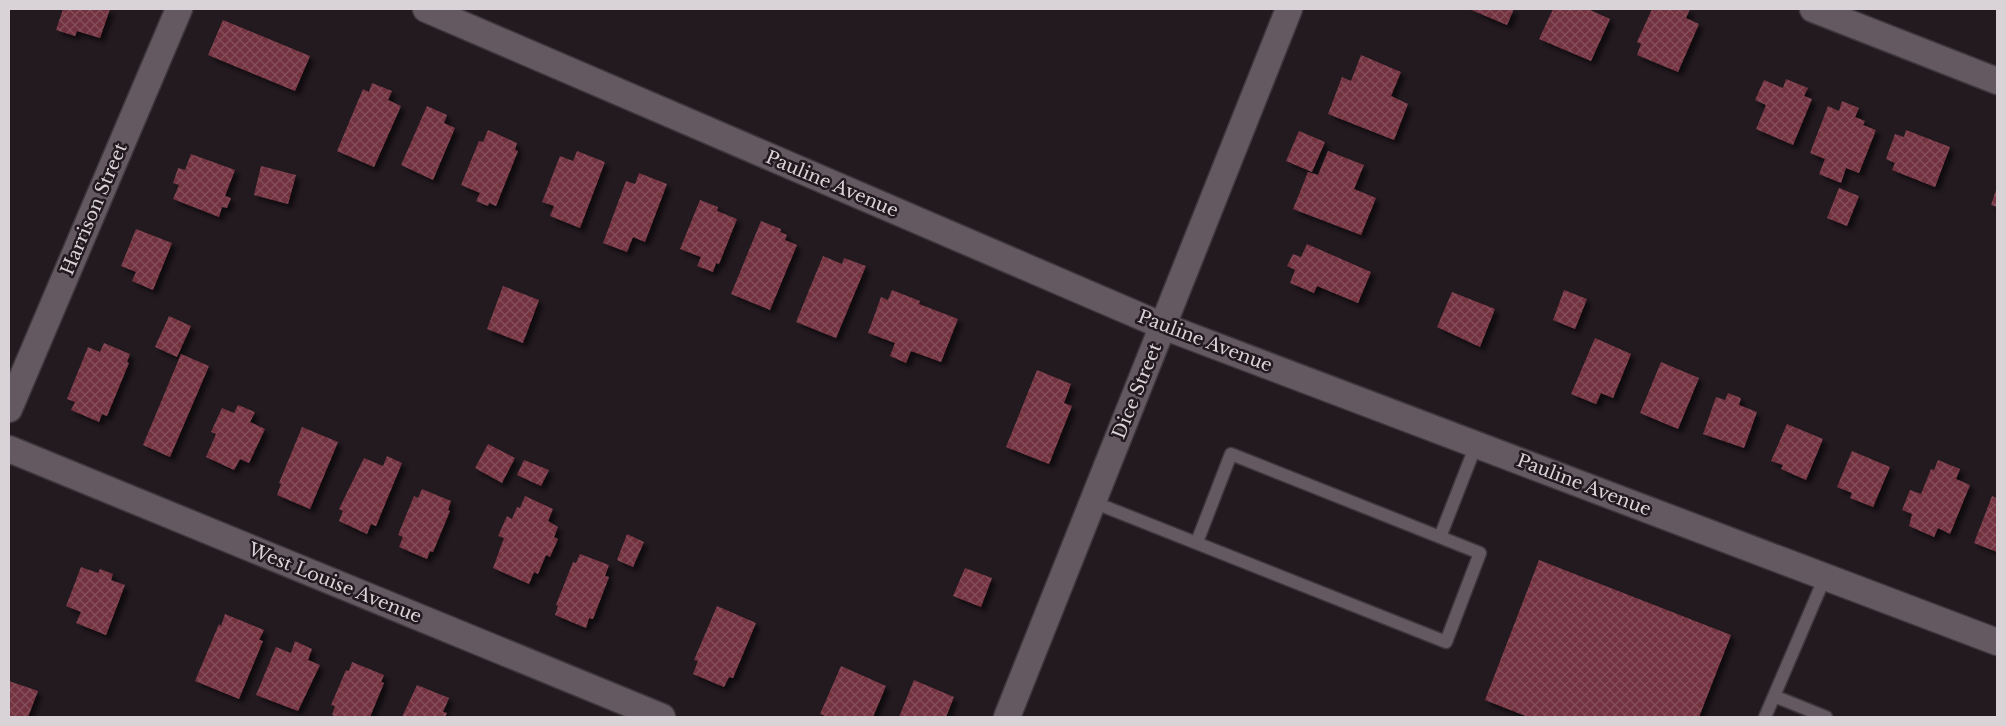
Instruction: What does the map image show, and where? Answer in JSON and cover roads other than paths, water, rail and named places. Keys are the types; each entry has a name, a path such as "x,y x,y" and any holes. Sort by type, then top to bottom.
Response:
{"street":[{"name":"Harrison Street","path":"9,409 179,9"},
{"name":"Pauline Avenue","path":"426,9 1163,326 1997,642"},
{"name":"Dice Street","path":"1007,717 1289,9"},
{"path":"1813,9 1997,81"},
{"name":"West Louise Avenue","path":"9,449 662,717"}],"lane":[{"path":"1440,537 1476,444"},
{"path":"1093,502 1446,642 1480,553 1232,454 1197,542"},
{"path":"1766,717 1825,577"},
{"path":"1774,696 1826,717"}]}
